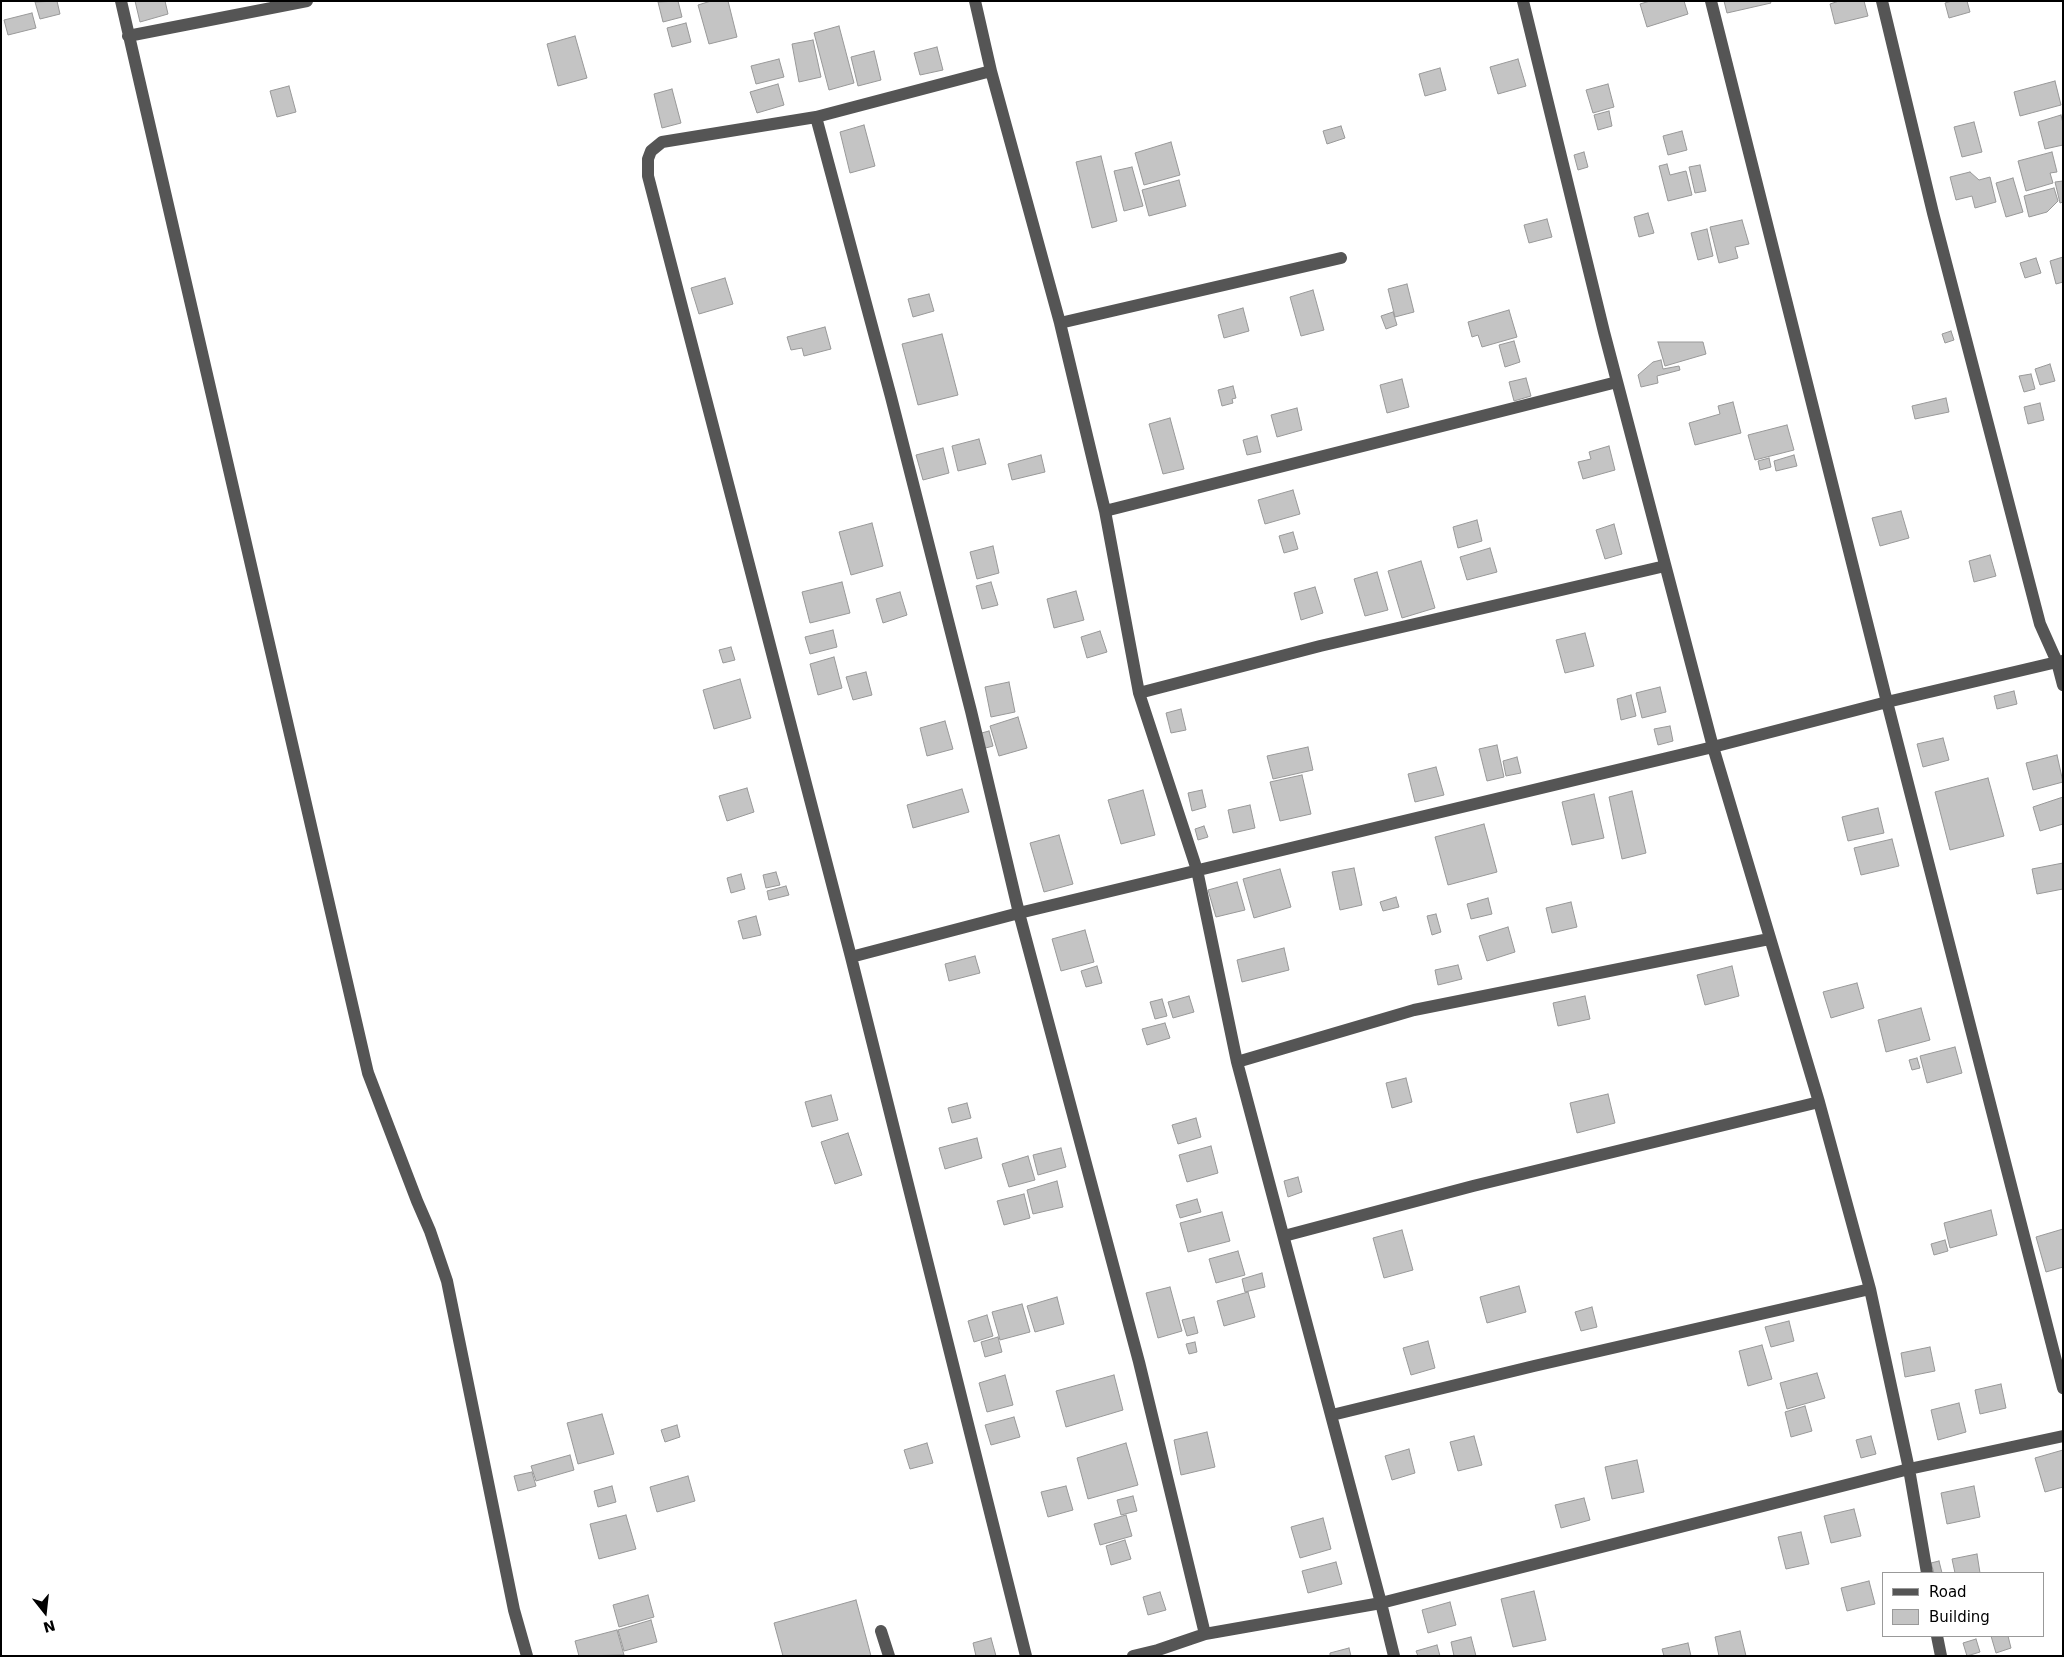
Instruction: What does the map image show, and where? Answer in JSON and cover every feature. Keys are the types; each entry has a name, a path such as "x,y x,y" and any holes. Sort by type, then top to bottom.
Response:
{"street":[{"path":"121,1 368,1073 430,1231 447,1280 514,1610 527,1656"},
{"path":"128,36 307,1"},
{"path":"975,1 991,71 1060,323 1104,511 1139,692 1197,870 1237,1062 1382,1603 1394,1656"},
{"path":"1523,1 1617,382 1713,747 1819,1102 1870,1289 1909,1469 1927,1572"},
{"path":"1710,1 2063,1388"},
{"path":"1882,1 1933,212 2040,624 2060,661 2063,684"},
{"path":"991,71 816,117 662,142 652,151 648,159 648,176 851,957 1026,1656"},
{"path":"816,117 896,416 971,711 1019,913 1138,1362 1205,1634"},
{"path":"1060,323 1341,258"},
{"path":"1104,511 1617,382"},
{"path":"1139,692 1320,646 1665,566"},
{"path":"851,957 1019,913 1713,747 1887,702 2060,661"},
{"path":"1237,1062 1414,1010 1769,939"},
{"path":"1284,1236 1473,1186 1819,1102"},
{"path":"1332,1415 1534,1366 1870,1289"},
{"path":"1133,1656 1158,1650 1205,1634 1382,1603 1909,1469 2063,1436"},
{"path":"881,1631 888,1656"},
{"path":"1937,1637 1941,1656"}],"building":[{"path":"57,1 60,14 40,19 35,2"},
{"path":"135,1 165,1 168,14 140,22"},
{"path":"678,1 682,17 663,22 658,2"},
{"path":"711,1 728,1 737,37 709,44 698,5"},
{"path":"1650,1 1684,1 1688,14 1647,27 1640,4"},
{"path":"1724,1 1770,1 1771,3 1727,13"},
{"path":"1839,1 1864,1 1868,16 1835,24 1830,4"},
{"path":"1967,1 1970,12 1949,18 1945,3"},
{"path":"32,13 36,28 8,35 4,20"},
{"path":"686,23 691,42 672,47 667,28"},
{"path":"839,26 854,83 829,90 814,33"},
{"path":"575,36 587,78 558,86 547,44"},
{"path":"813,40 821,77 799,82 792,44"},
{"path":"937,47 943,70 920,75 914,53"},
{"path":"874,51 881,80 858,86 851,57"},
{"path":"779,59 784,77 756,84 751,66"},
{"path":"1518,59 1526,86 1498,94 1490,67"},
{"path":"1440,68 1446,90 1425,96 1419,74"},
{"path":"2055,81 2061,105 2020,116 2014,92"},
{"path":"778,84 784,105 757,113 750,92"},
{"path":"1608,84 1614,107 1593,113 1586,90"},
{"path":"289,86 296,112 277,117 270,91"},
{"path":"672,89 681,123 662,128 654,94"},
{"path":"1609,111 1612,126 1598,130 1594,115"},
{"path":"2061,115 2063,145 2045,149 2038,122"},
{"path":"1974,122 1982,152 1962,157 1954,127"},
{"path":"864,125 875,166 850,173 840,132"},
{"path":"1341,126 1345,138 1327,144 1323,131"},
{"path":"1682,131 1687,150 1668,155 1663,136"},
{"path":"1171,142 1180,175 1144,185 1135,153"},
{"path":"1584,152 1588,167 1578,170 1574,155"},
{"path":"2052,152 2057,172 2050,173 2053,183 2026,191 2018,161"},
{"path":"1101,156 1117,221 1092,228 1076,162"},
{"path":"1667,164 1670,175 1686,171 1692,195 1668,201 1659,166"},
{"path":"1700,165 1706,191 1695,193 1689,167"},
{"path":"1132,167 1143,206 1124,211 1114,171"},
{"path":"1970,172 1979,180 1990,177 1996,202 1975,208 1972,196 1956,200 1950,177"},
{"path":"2013,178 2023,212 2006,217 1996,183"},
{"path":"1179,180 1186,206 1149,216 1142,190"},
{"path":"2063,181 2063,202 2060,203 2055,182"},
{"path":"2054,188 2058,201 2047,212 2029,217 2024,196"},
{"path":"1648,213 1654,233 1639,237 1634,217"},
{"path":"1547,219 1552,237 1529,243 1524,225"},
{"path":"1742,220 1749,244 1735,247 1738,258 1719,263 1710,227"},
{"path":"1707,229 1713,256 1698,260 1691,233"},
{"path":"2063,257 2063,282 2056,284 2050,261"},
{"path":"2036,258 2041,273 2025,278 2020,263"},
{"path":"725,278 733,304 699,314 691,288"},
{"path":"1407,284 1414,312 1395,317 1388,289"},
{"path":"1313,290 1324,330 1301,336 1290,297"},
{"path":"929,294 934,311 913,317 908,299"},
{"path":"1243,308 1249,331 1224,338 1218,315"},
{"path":"1509,310 1517,337 1482,347 1478,335 1472,337 1468,322"},
{"path":"1393,312 1397,325 1386,329 1381,316"},
{"path":"825,327 831,349 804,356 802,348 791,350 787,337"},
{"path":"1951,331 1954,340 1945,343 1942,334"},
{"path":"942,334 958,395 918,405 902,344"},
{"path":"1514,341 1520,362 1505,367 1499,345"},
{"path":"1658,342 1703,342 1706,354 1665,366"},
{"path":"1661,360 1663,369 1679,366 1680,370 1657,376 1658,383 1641,387 1638,375 1653,362"},
{"path":"2050,364 2055,381 2040,385 2035,369"},
{"path":"2031,374 2035,389 2024,392 2019,376"},
{"path":"1526,378 1531,396 1514,401 1509,382"},
{"path":"1402,379 1409,407 1387,413 1380,385"},
{"path":"1233,386 1236,398 1232,399 1233,403 1222,406 1218,390"},
{"path":"1946,398 1949,412 1915,419 1912,406"},
{"path":"1733,402 1741,433 1695,445 1689,423 1720,414 1718,406"},
{"path":"2040,403 2044,420 2028,424 2024,407"},
{"path":"1297,408 1302,430 1277,437 1271,415"},
{"path":"1170,418 1184,469 1163,474 1149,424"},
{"path":"1787,425 1794,450 1755,460 1748,435"},
{"path":"1257,436 1261,452 1247,455 1243,440"},
{"path":"979,439 986,464 958,471 952,446"},
{"path":"1609,446 1615,470 1583,479 1578,462 1591,459 1589,452"},
{"path":"943,448 949,473 923,480 916,455"},
{"path":"1041,455 1045,472 1012,480 1008,464"},
{"path":"1794,455 1797,466 1776,471 1774,461"},
{"path":"1769,458 1771,467 1760,470 1758,461"},
{"path":"1293,490 1300,514 1265,524 1258,500"},
{"path":"1901,511 1909,538 1880,546 1872,518"},
{"path":"1477,520 1482,541 1458,548 1453,527"},
{"path":"872,523 883,566 851,575 839,532"},
{"path":"1614,524 1622,554 1605,559 1596,530"},
{"path":"1293,532 1298,549 1284,553 1279,536"},
{"path":"993,546 999,573 977,579 970,552"},
{"path":"1490,548 1497,572 1467,580 1460,557"},
{"path":"1990,555 1996,576 1974,582 1969,561"},
{"path":"1421,561 1435,608 1402,618 1388,571"},
{"path":"1377,572 1388,610 1365,616 1354,579"},
{"path":"842,582 850,613 810,623 802,592"},
{"path":"991,582 998,605 982,609 976,586"},
{"path":"1315,587 1323,613 1301,620 1294,593"},
{"path":"1076,591 1084,620 1054,628 1047,599"},
{"path":"900,592 907,615 883,623 876,599"},
{"path":"833,630 837,647 810,654 805,637"},
{"path":"1100,631 1107,652 1087,658 1081,637"},
{"path":"1585,633 1594,666 1565,673 1556,640"},
{"path":"731,647 735,660 723,663 719,650"},
{"path":"834,657 842,688 818,695 810,664"},
{"path":"866,672 872,695 853,700 846,677"},
{"path":"740,679 751,718 714,729 703,690"},
{"path":"1009,682 1015,712 991,717 985,687"},
{"path":"1660,687 1666,712 1642,718 1636,693"},
{"path":"2014,691 2017,704 1997,709 1994,696"},
{"path":"1631,695 1636,716 1621,720 1617,699"},
{"path":"1181,709 1186,730 1171,733 1166,713"},
{"path":"1018,717 1027,748 999,756 990,726"},
{"path":"945,721 953,749 927,756 920,728"},
{"path":"1670,726 1673,741 1658,745 1654,729"},
{"path":"989,731 993,746 982,749 978,734"},
{"path":"1943,738 1949,760 1923,767 1917,744"},
{"path":"1497,745 1504,777 1487,781 1479,749"},
{"path":"1308,747 1313,770 1273,779 1267,756"},
{"path":"2057,755 2063,782 2033,790 2026,763"},
{"path":"1517,757 1521,773 1506,776 1503,761"},
{"path":"1436,767 1444,795 1415,802 1408,774"},
{"path":"1302,775 1311,814 1280,821 1270,782"},
{"path":"1988,778 2004,836 1950,850 1935,792"},
{"path":"747,788 754,812 727,821 719,796"},
{"path":"962,789 969,812 913,828 907,805"},
{"path":"1143,790 1155,835 1121,844 1108,800"},
{"path":"1202,790 1206,807 1192,811 1188,793"},
{"path":"1632,791 1646,853 1622,859 1609,797"},
{"path":"1594,794 1604,838 1572,845 1562,802"},
{"path":"2063,797 2063,824 2040,831 2033,807"},
{"path":"1250,805 1255,828 1233,833 1228,810"},
{"path":"1878,808 1884,833 1848,841 1842,817"},
{"path":"1484,824 1497,872 1448,885 1435,837"},
{"path":"1204,826 1208,837 1198,840 1195,829"},
{"path":"1059,835 1073,884 1044,892 1030,843"},
{"path":"1892,839 1899,866 1861,875 1854,848"},
{"path":"2063,863 2063,889 2037,894 2032,869"},
{"path":"1354,868 1362,905 1340,910 1332,872"},
{"path":"1280,869 1291,907 1254,918 1243,879"},
{"path":"776,872 780,885 766,888 763,875"},
{"path":"741,874 745,889 731,893 727,878"},
{"path":"1237,882 1245,910 1216,917 1208,890"},
{"path":"786,886 789,895 769,900 767,891"},
{"path":"1396,897 1399,907 1383,911 1380,902"},
{"path":"1488,898 1492,914 1471,919 1467,904"},
{"path":"1571,902 1577,927 1552,933 1546,908"},
{"path":"1436,914 1441,932 1432,935 1427,916"},
{"path":"756,916 761,935 743,939 738,921"},
{"path":"1508,927 1515,952 1487,961 1479,936"},
{"path":"1085,930 1094,962 1061,971 1052,939"},
{"path":"1284,948 1289,970 1242,982 1237,960"},
{"path":"975,956 980,973 949,981 945,964"},
{"path":"1458,965 1462,979 1438,985 1435,970"},
{"path":"1097,966 1102,983 1086,987 1081,971"},
{"path":"1732,966 1739,996 1705,1005 1697,975"},
{"path":"1857,983 1864,1008 1831,1018 1823,992"},
{"path":"1189,996 1194,1012 1173,1018 1168,1002"},
{"path":"1585,996 1590,1019 1558,1026 1553,1003"},
{"path":"1162,999 1167,1016 1155,1019 1150,1002"},
{"path":"1921,1008 1930,1040 1886,1052 1878,1020"},
{"path":"1165,1023 1170,1038 1147,1045 1142,1029"},
{"path":"1955,1047 1962,1073 1927,1083 1920,1056"},
{"path":"1917,1058 1920,1068 1912,1070 1909,1060"},
{"path":"1406,1078 1412,1102 1392,1108 1386,1083"},
{"path":"1608,1094 1615,1123 1577,1133 1570,1103"},
{"path":"831,1095 838,1120 812,1127 805,1102"},
{"path":"967,1103 971,1118 952,1123 948,1108"},
{"path":"1196,1118 1201,1137 1178,1144 1172,1125"},
{"path":"848,1133 862,1175 835,1184 821,1142"},
{"path":"977,1138 982,1158 945,1169 939,1148"},
{"path":"1211,1146 1218,1173 1187,1182 1179,1155"},
{"path":"1061,1148 1066,1167 1038,1175 1033,1155"},
{"path":"1028,1156 1035,1180 1009,1187 1002,1164"},
{"path":"1298,1177 1302,1192 1288,1197 1284,1181"},
{"path":"1057,1181 1063,1207 1033,1214 1027,1190"},
{"path":"1024,1194 1030,1218 1004,1225 997,1201"},
{"path":"1197,1199 1201,1212 1180,1218 1176,1205"},
{"path":"1991,1210 1997,1235 1950,1248 1944,1223"},
{"path":"1222,1212 1230,1241 1188,1252 1180,1223"},
{"path":"2063,1229 2063,1267 2046,1272 2036,1237"},
{"path":"1402,1230 1413,1270 1384,1278 1373,1238"},
{"path":"1945,1240 1948,1251 1934,1255 1931,1244"},
{"path":"1238,1251 1245,1275 1216,1283 1209,1259"},
{"path":"1262,1273 1265,1287 1245,1292 1242,1279"},
{"path":"1519,1286 1526,1312 1487,1323 1480,1297"},
{"path":"1170,1287 1182,1331 1158,1338 1146,1293"},
{"path":"1248,1292 1255,1317 1224,1326 1217,1301"},
{"path":"1057,1297 1064,1324 1035,1332 1027,1306"},
{"path":"1022,1304 1030,1332 1000,1340 992,1312"},
{"path":"1592,1307 1597,1327 1581,1331 1575,1312"},
{"path":"987,1315 993,1336 974,1342 968,1321"},
{"path":"1194,1317 1198,1333 1187,1336 1182,1320"},
{"path":"1789,1321 1794,1341 1771,1347 1765,1327"},
{"path":"998,1337 1002,1352 985,1357 981,1342"},
{"path":"1428,1341 1435,1368 1411,1375 1403,1348"},
{"path":"1195,1342 1197,1352 1189,1354 1186,1344"},
{"path":"1762,1345 1772,1379 1748,1386 1739,1351"},
{"path":"1930,1347 1935,1371 1905,1377 1901,1353"},
{"path":"1817,1373 1825,1398 1787,1409 1780,1383"},
{"path":"1005,1375 1013,1405 987,1412 979,1383"},
{"path":"1114,1375 1123,1410 1066,1427 1056,1391"},
{"path":"2001,1384 2006,1408 1980,1414 1975,1390"},
{"path":"1959,1403 1966,1432 1938,1440 1931,1410"},
{"path":"1805,1406 1812,1431 1791,1437 1785,1412"},
{"path":"602,1414 614,1454 578,1464 567,1423"},
{"path":"1014,1417 1020,1437 991,1445 985,1425"},
{"path":"677,1425 680,1437 665,1442 661,1430"},
{"path":"1207,1432 1215,1467 1181,1475 1174,1440"},
{"path":"1474,1436 1482,1465 1458,1471 1450,1442"},
{"path":"1871,1436 1876,1454 1861,1458 1856,1440"},
{"path":"927,1443 933,1463 910,1469 904,1450"},
{"path":"1126,1443 1138,1485 1088,1499 1077,1458"},
{"path":"1409,1449 1415,1473 1392,1480 1385,1456"},
{"path":"2063,1450 2063,1487 2045,1492 2035,1458"},
{"path":"570,1455 574,1470 536,1481 531,1466"},
{"path":"1637,1460 1644,1492 1612,1499 1605,1467"},
{"path":"532,1472 536,1486 518,1491 514,1476"},
{"path":"688,1476 695,1501 657,1512 650,1487"},
{"path":"612,1486 616,1502 598,1507 594,1491"},
{"path":"1066,1486 1073,1510 1048,1517 1041,1492"},
{"path":"1974,1486 1980,1517 1947,1524 1941,1493"},
{"path":"1133,1496 1137,1511 1121,1515 1117,1500"},
{"path":"1584,1498 1590,1520 1561,1528 1555,1505"},
{"path":"1854,1509 1861,1536 1831,1543 1824,1516"},
{"path":"626,1515 636,1549 599,1559 590,1524"},
{"path":"1126,1515 1132,1536 1100,1545 1094,1524"},
{"path":"1323,1518 1331,1549 1300,1558 1291,1527"},
{"path":"1801,1532 1809,1564 1786,1569 1778,1537"},
{"path":"1125,1540 1131,1559 1111,1565 1106,1546"},
{"path":"1977,1554 1980,1572 1955,1572 1952,1559"},
{"path":"1939,1561 1942,1572 1934,1572 1931,1563"},
{"path":"1336,1562 1342,1584 1308,1593 1302,1571"},
{"path":"1869,1581 1875,1604 1847,1611 1841,1588"},
{"path":"1534,1591 1546,1640 1513,1647 1501,1599"},
{"path":"1160,1592 1166,1610 1148,1615 1143,1597"},
{"path":"648,1595 654,1617 619,1627 613,1605"},
{"path":"856,1600 871,1656 783,1656 774,1623"},
{"path":"1450,1602 1456,1625 1428,1633 1422,1610"},
{"path":"651,1620 657,1642 624,1651 618,1630"},
{"path":"617,1630 624,1655 579,1656 575,1641"},
{"path":"1740,1631 1746,1656 1719,1656 1715,1637"},
{"path":"1471,1637 1476,1656 1454,1656 1451,1642"},
{"path":"1991,1637 2008,1637 2011,1648 1996,1653"},
{"path":"991,1638 996,1656 976,1656 973,1643"},
{"path":"1976,1639 1980,1652 1967,1656 1963,1643"},
{"path":"1688,1643 1691,1656 1664,1656 1662,1649"},
{"path":"1437,1645 1440,1656 1418,1656 1416,1651"},
{"path":"1349,1648 1351,1656 1330,1656 1330,1653"}]}
